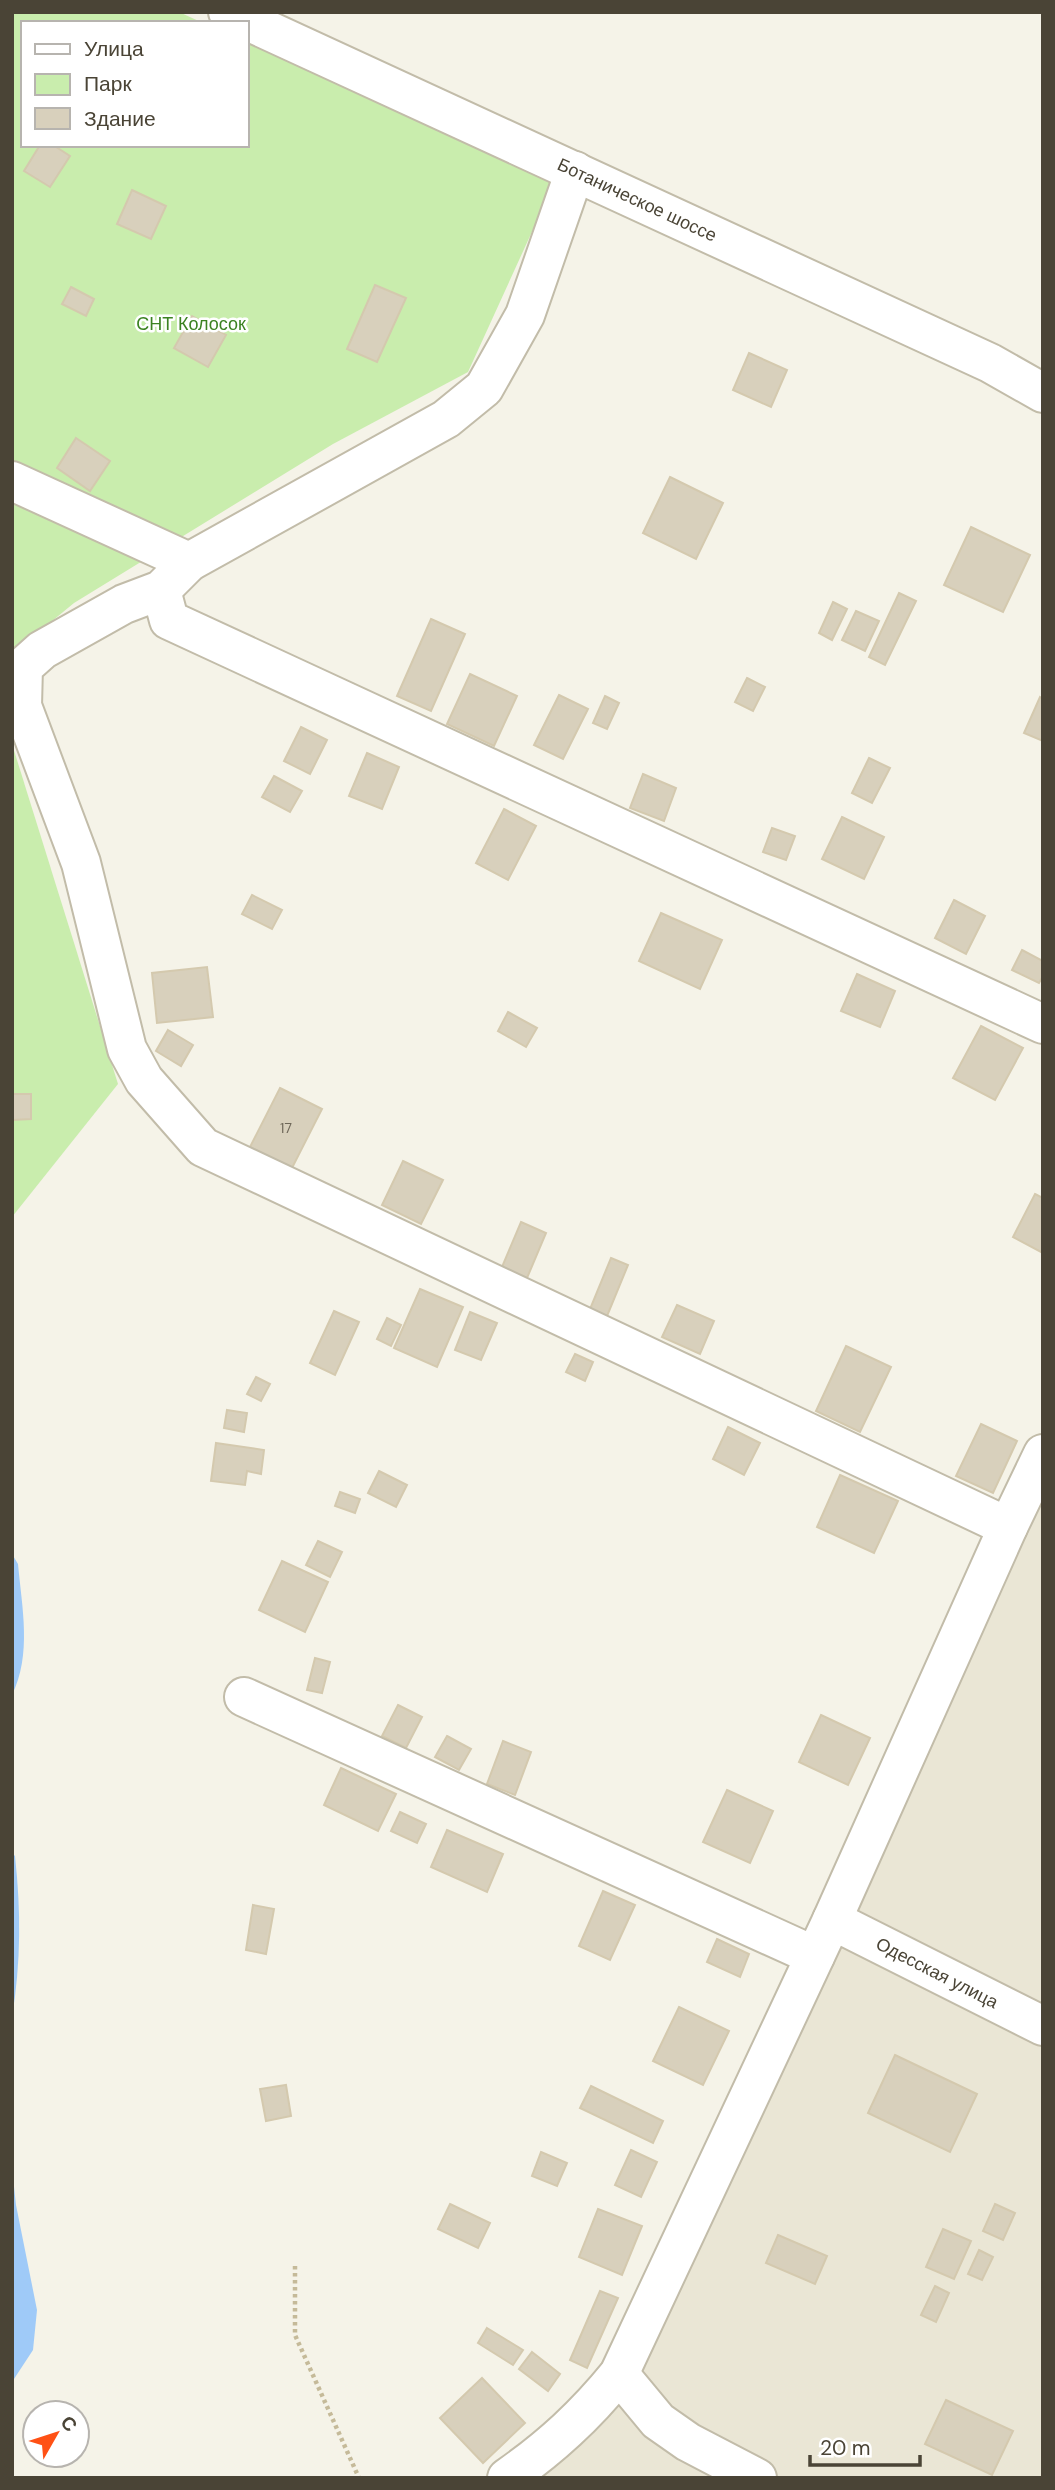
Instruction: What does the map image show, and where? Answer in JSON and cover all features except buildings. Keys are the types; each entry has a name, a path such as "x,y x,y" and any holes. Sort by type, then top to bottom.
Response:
{"street":[{"name":"Ботаническое шоссе","path":"228,12 248,21"},
{"name":"Ботаническое шоссе","path":"248,21 990,363 1043,393"},
{"path":"575,171 525,314 484,388 446,419 190,562 161,590 124,604 43,650 23,667 22,706 81,863 127,1049 144,1080 202,1147 1008,1527"},
{"path":"12,481 190,562"},
{"path":"161,590 169,620 1043,1024"},
{"path":"507,2478 548,2449 592,2407 619,2374 832,1920 1043,1454"},
{"path":"244,1697 815,1956"},
{"name":"Одесская улица","path":"832,1920 1043,2026"},
{"path":"619,2374 658,2421 688,2442 757,2478"}],"path":[{"path":"295,2266 295,2335 359,2478"}],"shaded area":[{"path":"1043,1500 1043,2478 530,2478 636,2370"}],"green space":[{"name":"СНТ Колосок","path":"12,12 179,12 199,21 21,21 21,147 248,147 248,42 556,179 468,372 333,444 74,603 12,654"},
{"path":"12,744 118,1084 12,1217"}],"water":[{"path":"12,1554 18,1564 24,1647 12,1695"},
{"path":"12,1853 15,1856 17,1876 19,1937 12,2017"},
{"path":"12,2168 16,2205 37,2310 33,2350 12,2382"}]}
